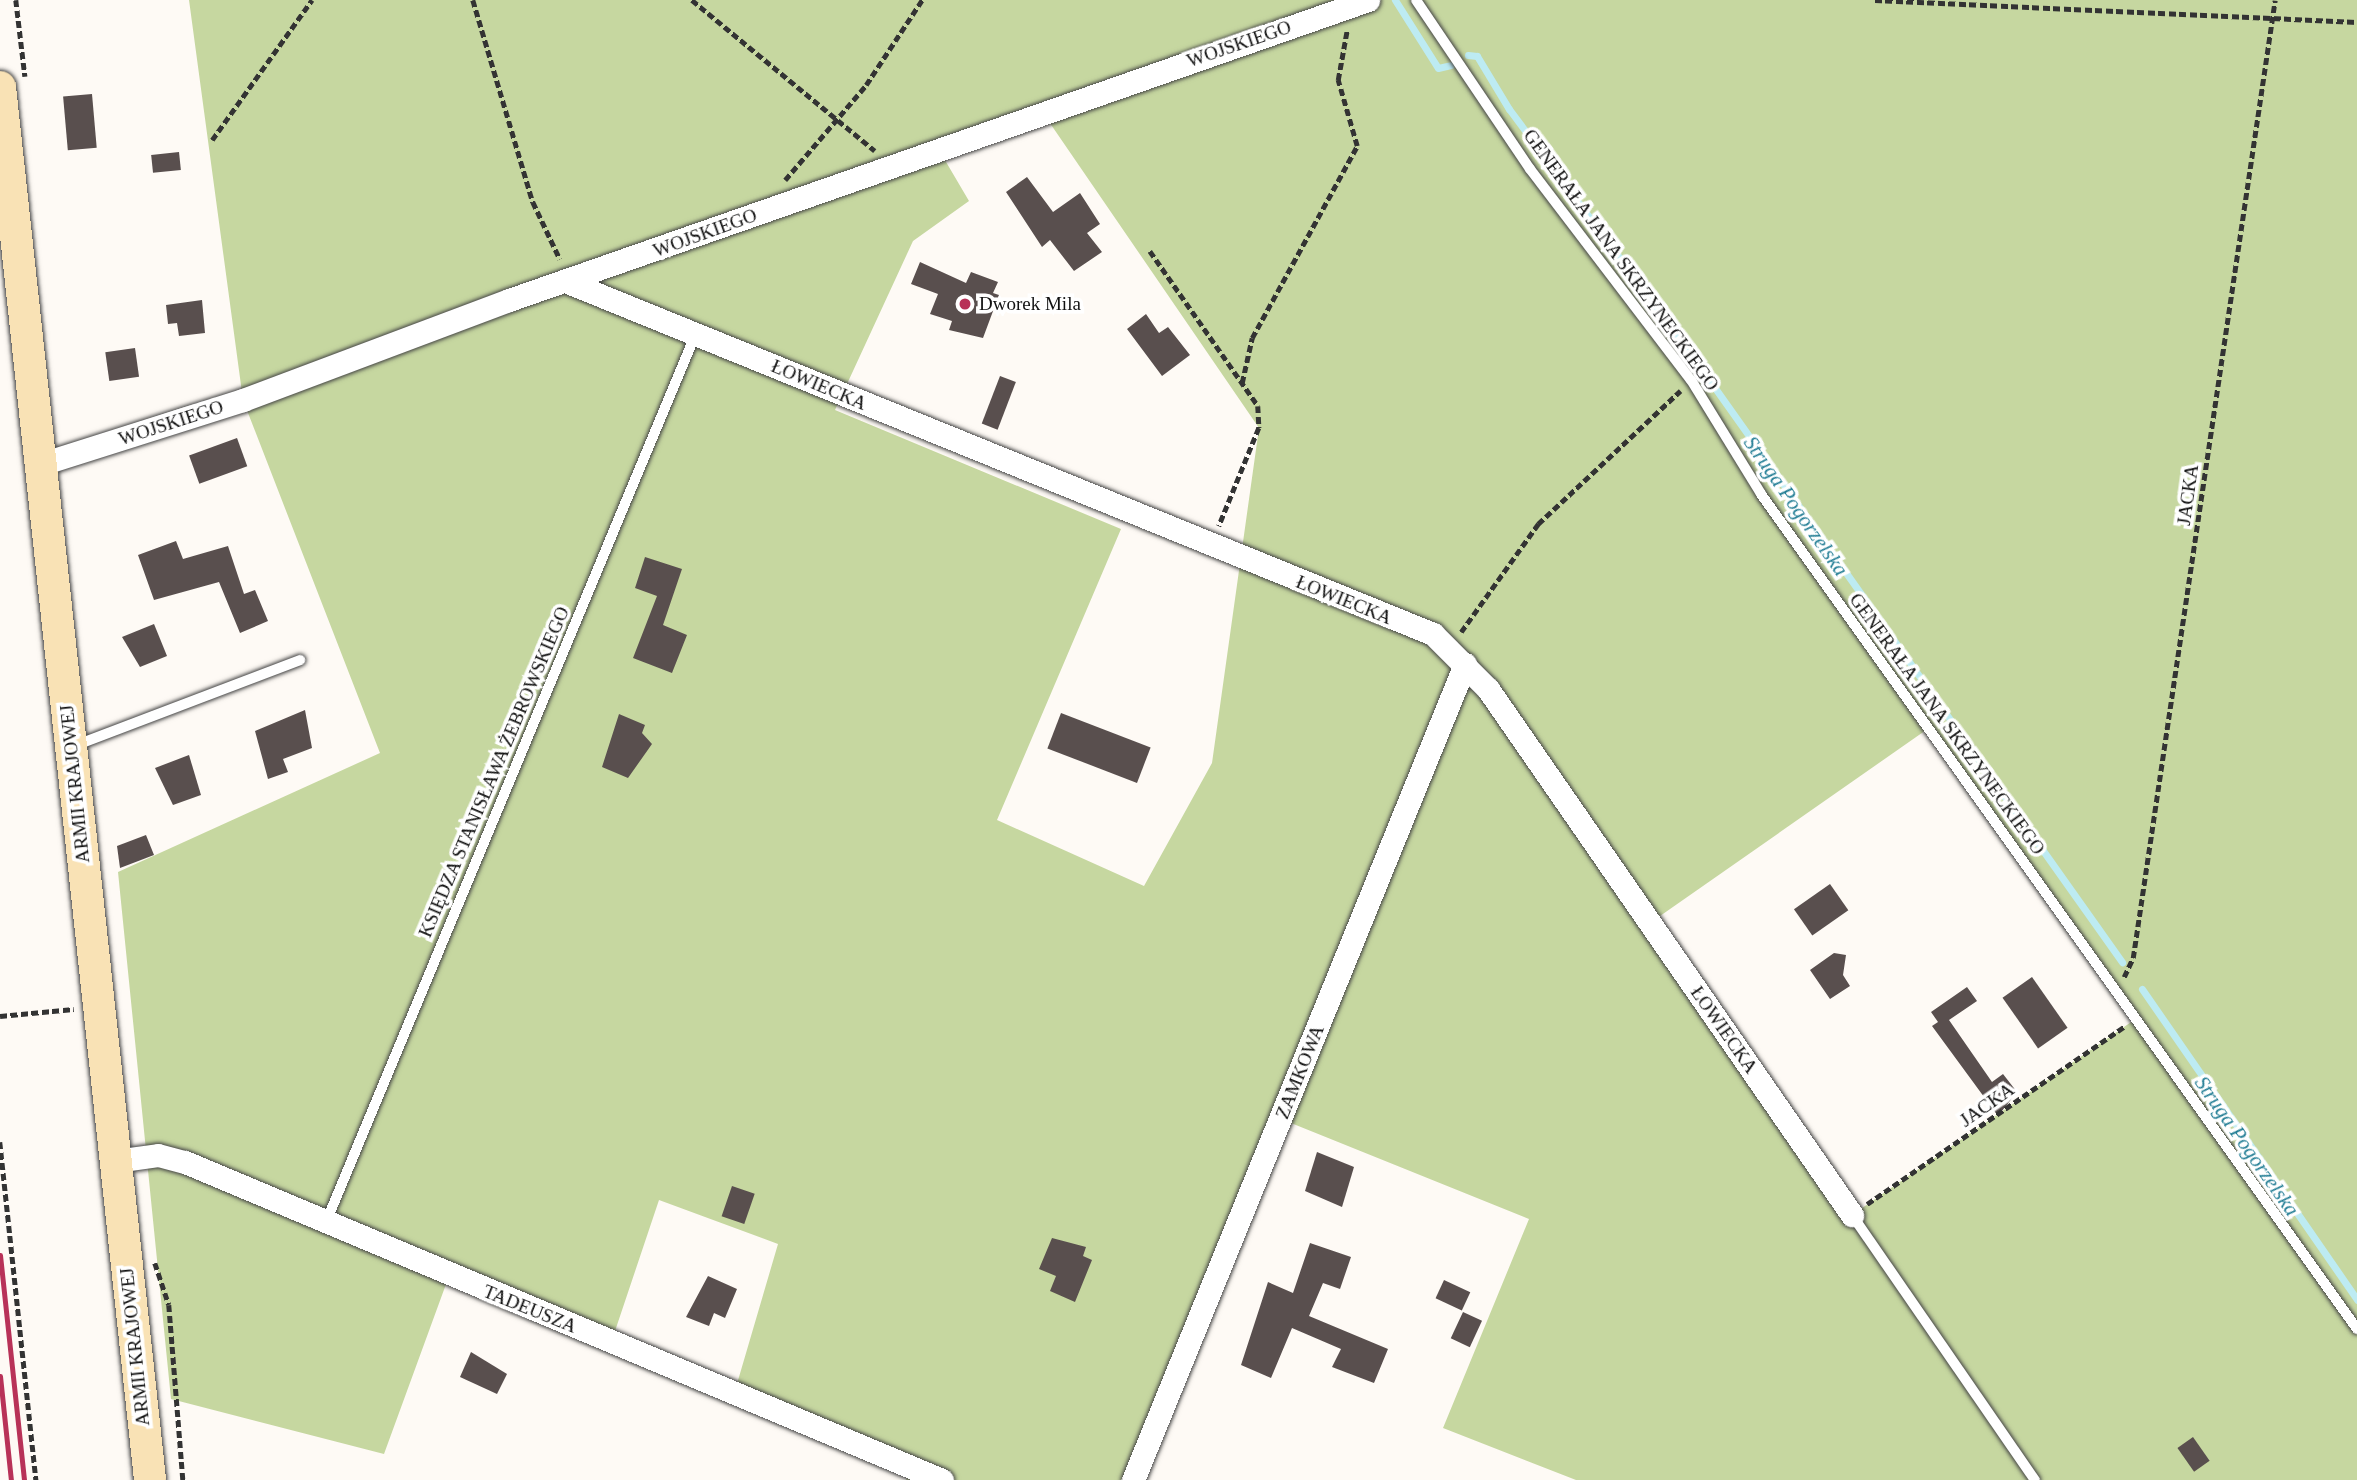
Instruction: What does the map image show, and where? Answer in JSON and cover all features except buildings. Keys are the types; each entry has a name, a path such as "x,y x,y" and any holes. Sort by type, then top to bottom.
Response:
{"main road":[{"name":"ARMII KRAJOWEJ","path":"0,87 150,1480"}],"street":[{"name":"WOJSKIEGO","path":"41,464 570,282 1359,3"},
{"name":"ŁOWIECKA","path":"570,282 1210,547 1433,634 1458,656 1852,1215"},
{"name":"ZAMKOWA","path":"1133,1480 1458,656"},
{"name":"TADEUSZA","path":"115,1161 158,1155 185,1162 324,1225 942,1480"}],"lane":[{"name":"GENERAŁA JANA SKRZYNECKIEGO","path":"1416,0 1530,169 1692,380 1761,494 2357,1329"},
{"name":"KSIĘDZA STANISŁAWA ŻEBROWSKIEGO","path":"324,1225 696,333"},
{"path":"71,747 300,660"},
{"name":"ŁOWIECKA","path":"1852,1215 2035,1480"}],"path":[{"path":"212,140 312,0"},
{"path":"473,0 533,202 570,282"},
{"path":"692,0 884,158"},
{"path":"782,184 838,120 922,0"},
{"path":"1875,0 2357,22"},
{"name":"JACKA","path":"2117,991 2133,958 2275,0"},
{"path":"1242,383 1252,338 1357,146 1338,80 1359,3"},
{"path":"1150,251 1258,406 1259,428 1210,547"},
{"path":"1458,656 1538,524 1692,380"},
{"path":"0,1016 78,1008"},
{"name":"JACKA","path":"1852,1215 2137,1018"},
{"path":"0,1142 36,1480"}],"green space":[{"path":"189,0 2357,0 2357,1480 1576,1480 1443,1428 1529,1219 1281,1119 1133,1480 906,1480 909,1466 734,1394 778,1244 659,1200 611,1343 449,1276 384,1454 171,1399 118,872 380,753 243,400","holes":["1043,113 1259,428 1212,763 1144,886 997,820 1121,529 835,410 913,241 969,201 939,150","1929,728 2137,1018 1852,1215 1650,923"]}],"waterway":[{"name":"Struga Pogorzelska","path":"1395,0 1438,68 1451,65"},
{"name":"Struga Pogorzelska","path":"1468,55 1477,56 1509,109 1693,357 2122,962"},
{"name":"Struga Pogorzelska","path":"2142,989 2357,1300"}],"railway":[{"path":"0,1255 24,1480"},
{"path":"0,1376 11,1480"}],"place":[{"name":"Dworek Mila","path":"965,304"}]}
